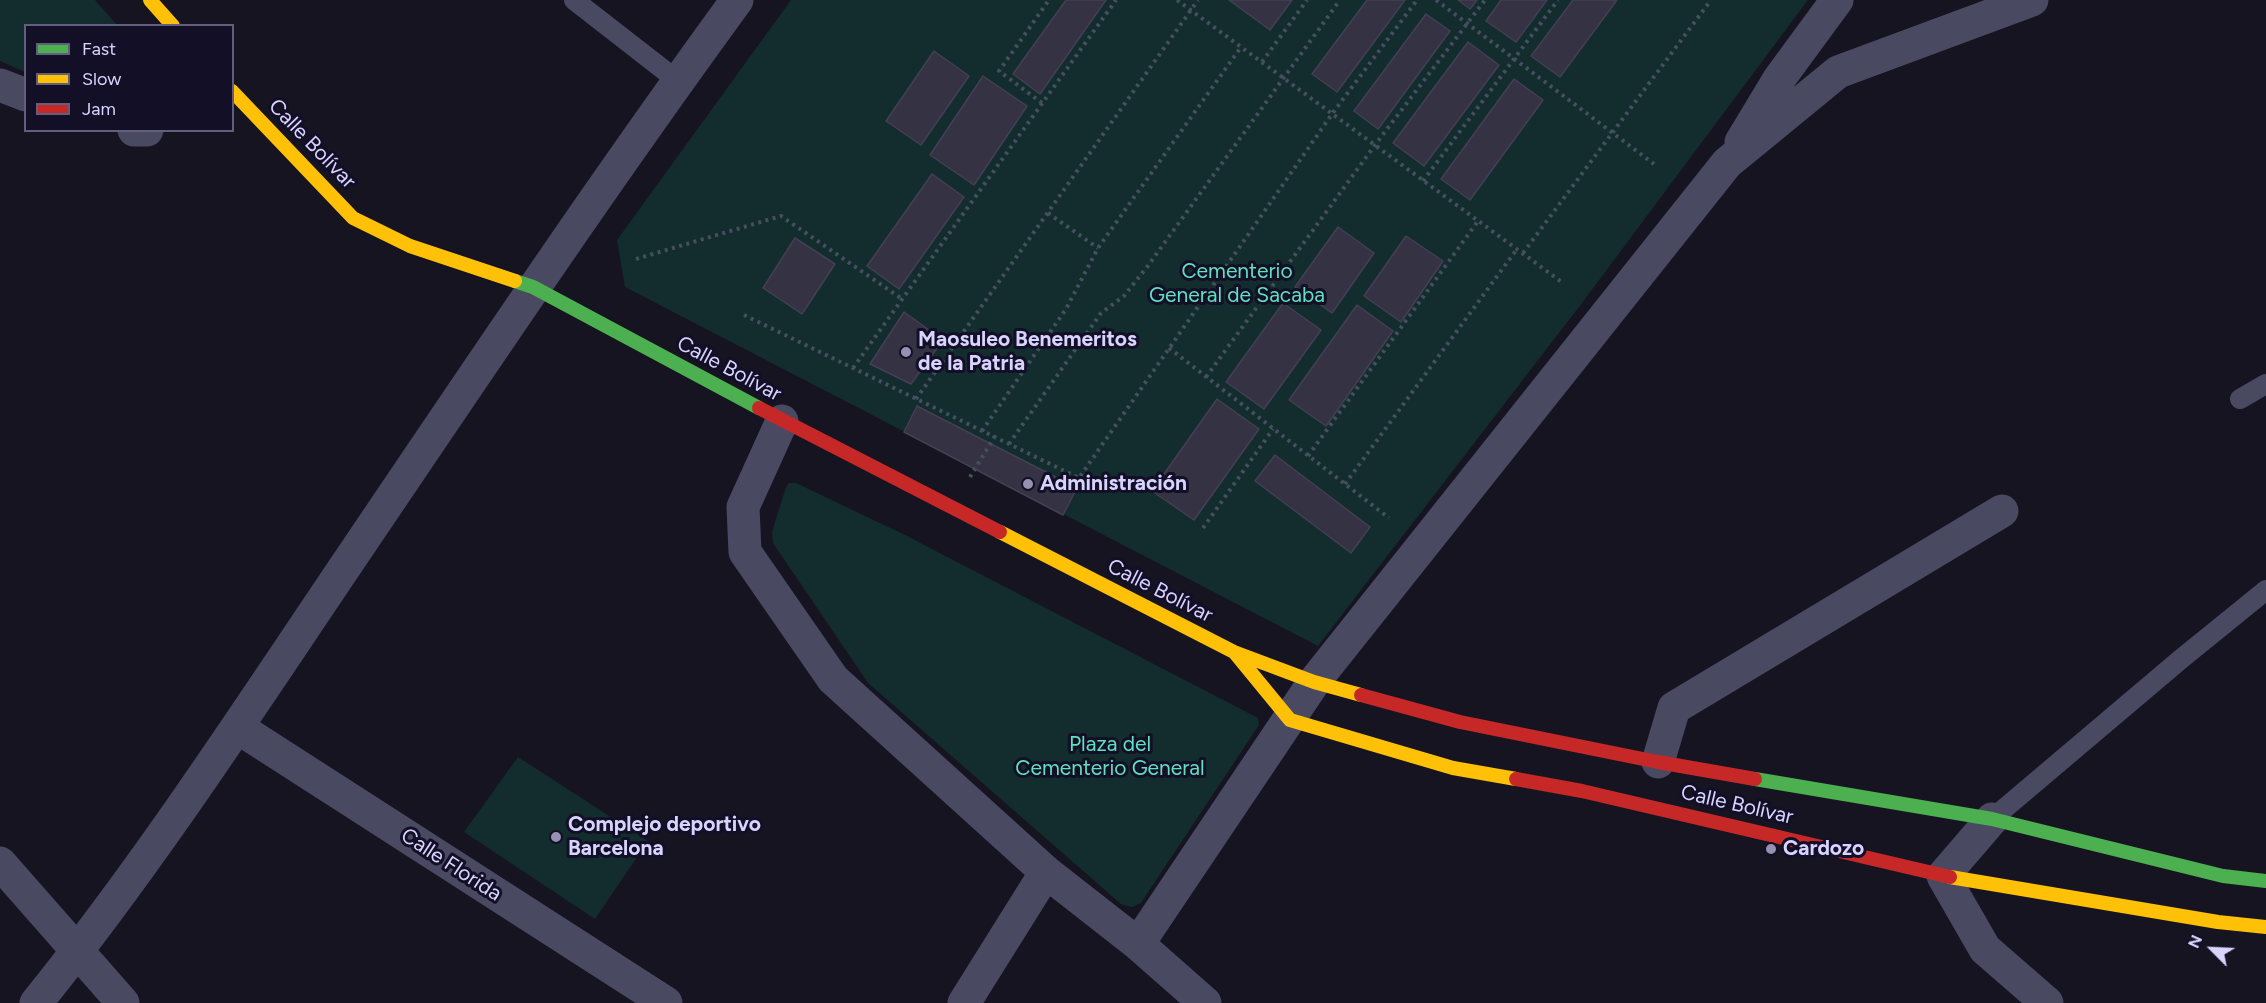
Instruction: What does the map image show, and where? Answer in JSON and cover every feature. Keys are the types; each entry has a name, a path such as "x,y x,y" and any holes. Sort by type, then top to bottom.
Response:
{"main road":[{"path":"150,0 171,24"},
{"name":"Calle Bolívar","path":"234,93 353,218 410,246 533,287 950,509 1234,652 1314,682 1460,722 1658,762 1992,819 2223,876 2266,881"},
{"name":"Calle Bolívar","path":"1234,652 1290,720 1453,768 1582,790 1943,876 2218,922 2266,927"}],"street":[{"path":"36,1003 79,950 237,727 533,287 737,0"},
{"path":"1138,944 1314,682 1727,164 1779,79 1837,0"},
{"path":"1727,164 1838,72 2032,0"},
{"path":"0,85 24,94"},
{"path":"782,421 743,507 745,552 833,679 1046,872 1138,944 1204,1003"},
{"path":"1658,762 1674,708 2002,512"},
{"name":"Calle Florida","path":"237,727 666,1003"},
{"path":"1992,819 1943,876 1985,949 2047,1003"},
{"path":"0,863 79,950 123,1003"},
{"path":"964,1003 1046,872"}],"lane":[{"path":"574,0 678,81"},
{"path":"2240,399 2266,384"},
{"path":"1992,819 2181,658 2266,590"}],"path":[{"path":"1042,104 999,71 1048,0"},
{"path":"853,368 1116,0"},
{"path":"1177,0 1563,283"},
{"path":"916,399 1198,0"},
{"path":"1262,62 1307,0"},
{"path":"1009,444 1101,312 1124,296 1147,267 1340,0"},
{"path":"744,315 1079,478 1332,114 1416,0"},
{"path":"1436,0 1654,164"},
{"path":"1206,377 1375,145 1485,0"},
{"path":"1423,181 1558,0"},
{"path":"1523,253 1711,0"},
{"path":"982,431 1066,309 1098,248 1242,47"},
{"path":"1048,213 1098,248"},
{"path":"636,259 781,216 902,299"},
{"path":"1308,456 1478,221"},
{"path":"1345,484 1516,249"},
{"path":"1169,348 1389,519"},
{"path":"1203,528 1273,429"},
{"path":"950,509 995,436"}],"green space":[{"path":"0,0 95,0 116,24 24,24 24,72 0,61"},
{"name":"Cementerio General de Sacaba","path":"791,0 1808,0 1582,303 1318,646 625,287 617,240"},
{"name":"Plaza del Cementerio General","path":"789,483 796,483 905,535 1258,718 1259,725 1141,903 1132,907 1121,904 868,683 773,543 772,532"},
{"name":"Complejo deportivo Barcelona","path":"518,757 648,841 595,919 464,832"}],"building":[{"path":"1066,0 1106,0 1040,94 1013,74"},
{"path":"1229,0 1292,0 1270,30"},
{"path":"1367,0 1405,0 1337,92 1312,74"},
{"path":"1458,0 1477,0 1470,9"},
{"path":"1501,0 1547,0 1516,42 1486,21"},
{"path":"1573,0 1617,0 1560,77 1531,56"},
{"path":"1426,14 1450,31 1378,129 1354,111"},
{"path":"1468,42 1499,65 1424,166 1393,143"},
{"path":"934,51 969,76 921,145 886,121"},
{"path":"983,76 1027,106 974,185 930,155"},
{"path":"1514,79 1543,100 1470,200 1441,179"},
{"path":"932,174 964,197 899,289 867,266"},
{"path":"1338,227 1374,253 1332,313 1295,287"},
{"path":"1406,236 1443,261 1401,322 1364,296"},
{"path":"795,238 835,264 802,314 763,288"},
{"path":"1283,303 1321,330 1264,409 1226,382"},
{"path":"1357,305 1393,331 1326,426 1289,400"},
{"name":"Maosuleo Benemeritos de la Patria","path":"904,312 943,340 911,384 870,364"},
{"path":"1217,399 1259,429 1194,520 1152,491"},
{"path":"917,406 1077,488 1063,515 904,432"},
{"path":"1275,455 1370,527 1351,553 1255,481"}],"traffic: fast":[{"path":"515,281 533,287 759,408"},
{"path":"1755,779 1992,819 2223,876 2266,881"}],"traffic: slow":[{"path":"150,0 171,24"},
{"path":"234,93 353,218 410,246 515,281"},
{"path":"1000,532 1234,652 1314,682 1361,695"},
{"path":"1235,653 1290,720 1453,768 1516,779"},
{"path":"1950,877 2218,922 2266,927"}],"traffic: jam":[{"path":"759,408 1000,532"},
{"path":"1361,695 1460,722 1755,779"},
{"path":"1516,779 1582,791 1950,877"}],"place":[{"name":"Maosuleo Benemeritos de la Patria","path":"906,352"},
{"name":"Administración","path":"1028,484"},
{"name":"Complejo deportivo Barcelona","path":"556,837"},
{"name":"Cardozo","path":"1771,849"}]}
